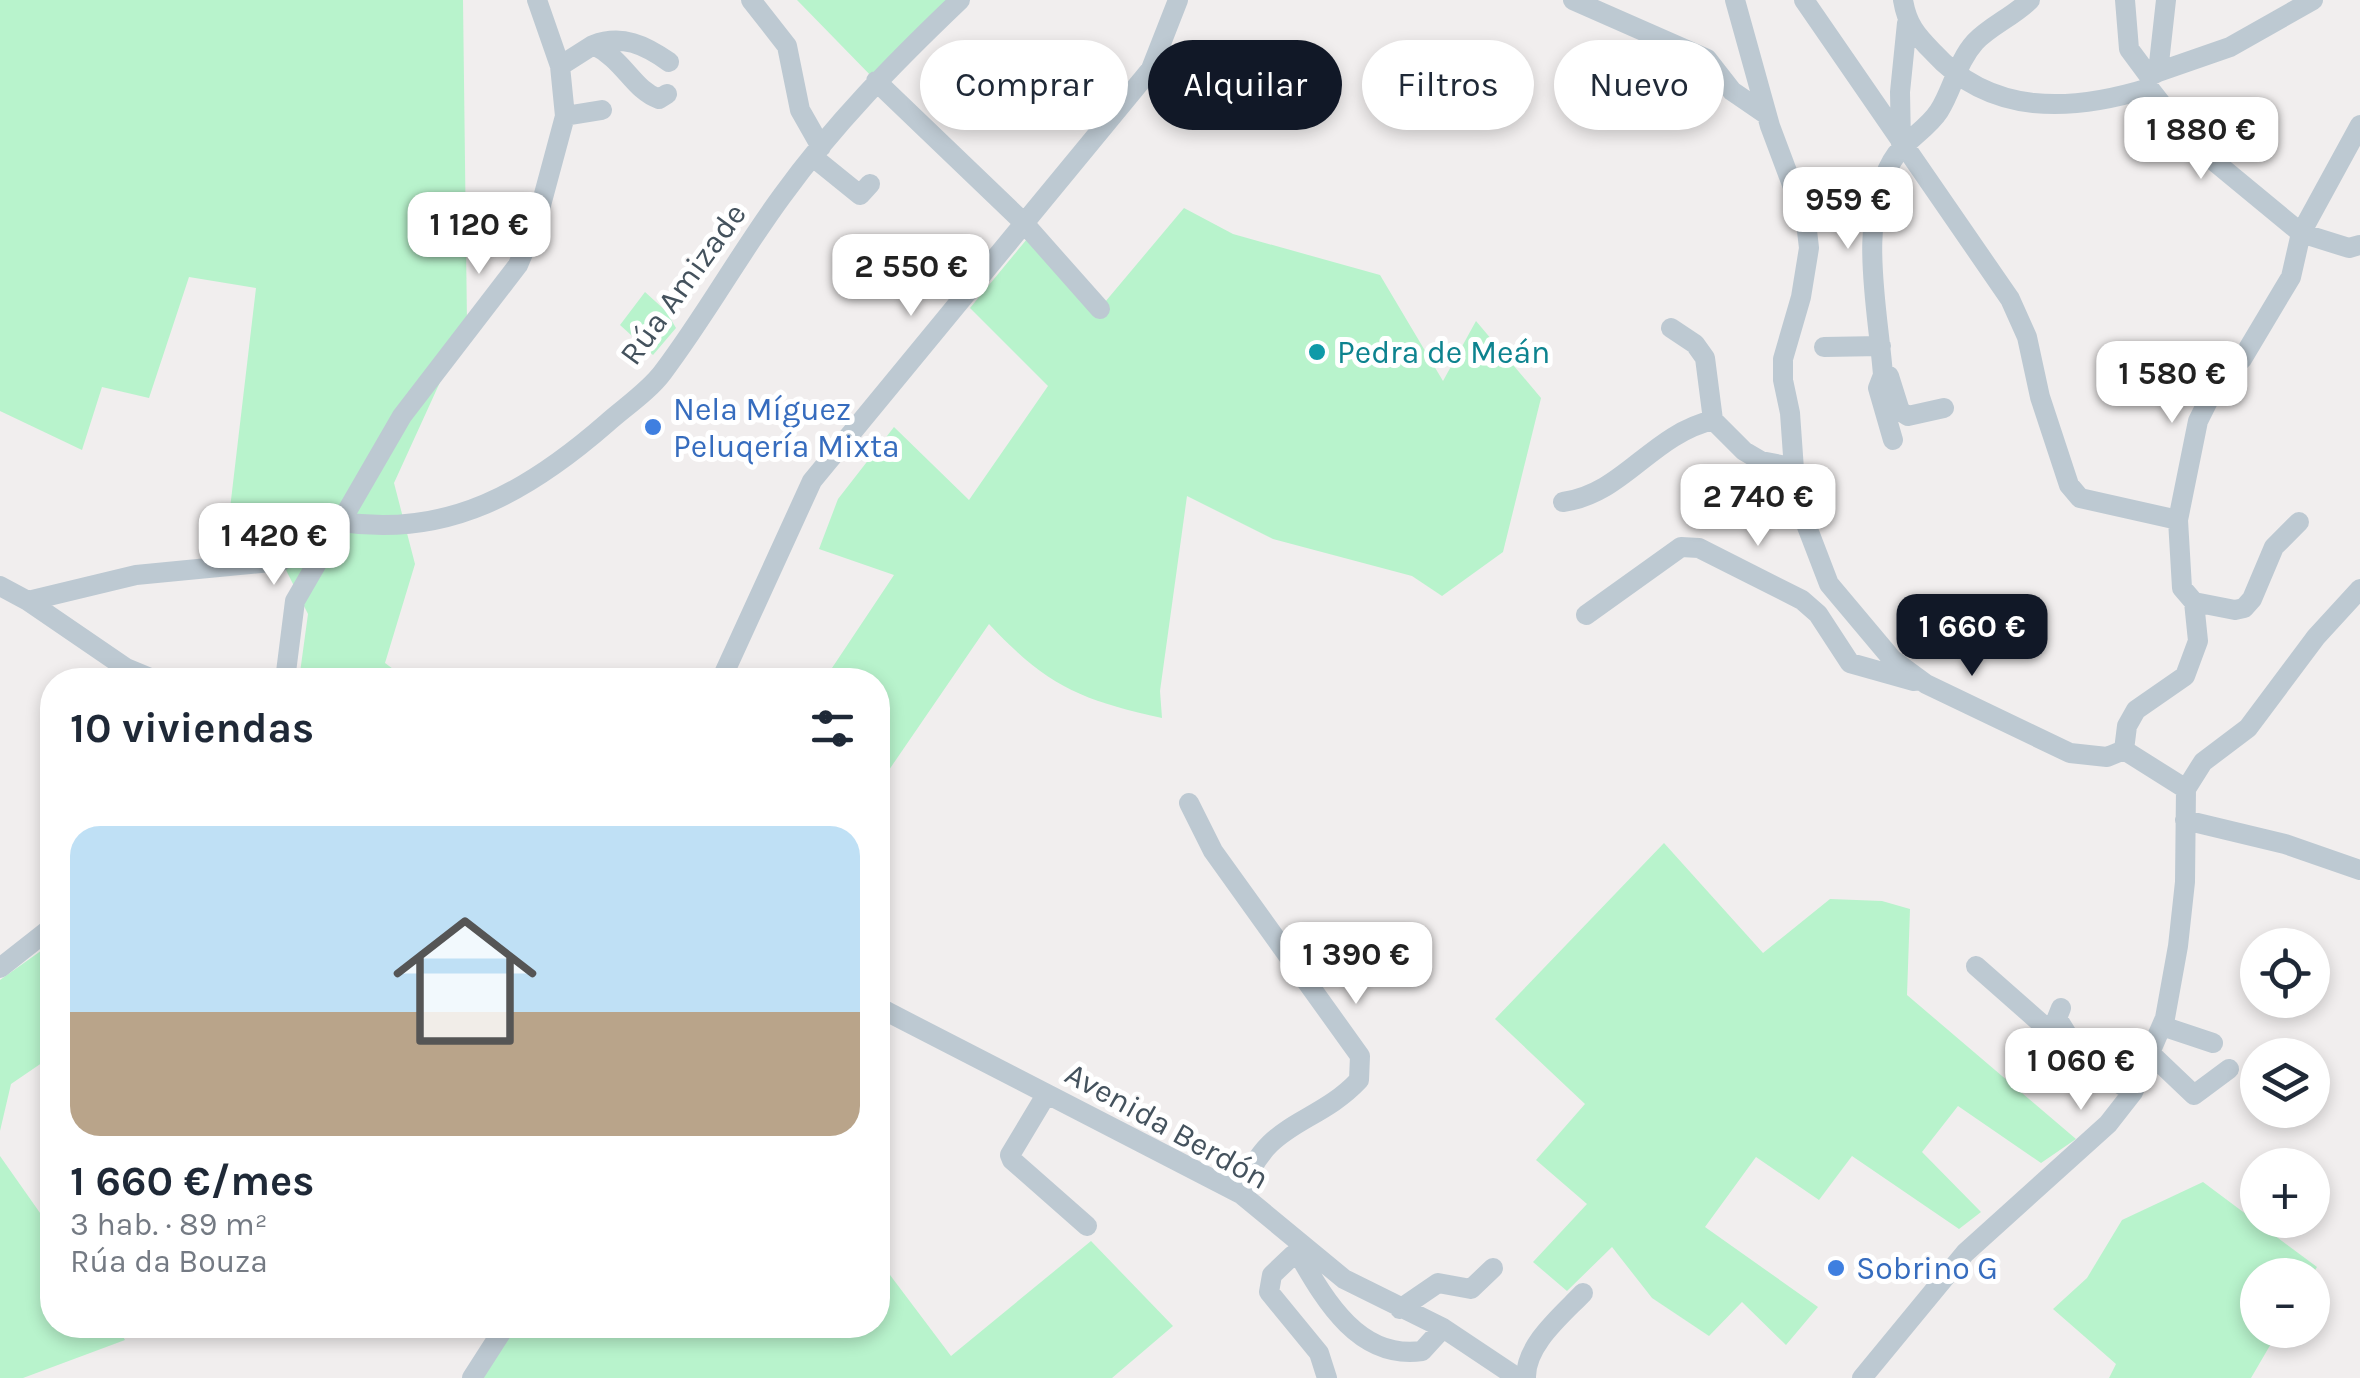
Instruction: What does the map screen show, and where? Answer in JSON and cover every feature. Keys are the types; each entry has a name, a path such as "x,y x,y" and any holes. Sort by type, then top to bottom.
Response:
{"street":[{"path":"286,668 296,602 402,416 518,265 536,220 565,116 560,66 537,0"},
{"name":"Rúa Amizade","path":"342,522 385,529 432,524 502,498 561,463 660,376 817,152 876,81 960,0"},
{"path":"727,668 812,482 1151,68 1178,0"},
{"path":"1574,0 1707,59 1732,91 1767,116"},
{"path":"1735,0 1767,116 1806,222 1810,248 1802,297 1783,359 1796,498 1829,584 1892,659 1926,684 2070,753 2108,757 2124,750"},
{"path":"1804,0 2010,300 2027,338 2040,398 2069,485 2080,498 2178,520"},
{"path":"1894,440 1878,388 1883,374 1873,254 1880,196 1901,146 1900,92 1907,23 1903,0"},
{"path":"1901,146 1928,126 1977,40 2030,0"},
{"path":"2126,0 2128,48 2192,143 2301,234 2349,248 2360,245"},
{"path":"2152,79 2166,0"},
{"path":"1907,23 1955,77 2006,101 2028,106 2062,104 2152,79 2230,47 2314,0"},
{"path":"751,5 787,46 800,110 817,152 860,195 870,184"},
{"path":"560,66 608,39 632,41 669,62"},
{"path":"593,44 622,62 651,96 659,99 667,94"},
{"path":"876,81 1022,221 1100,309"},
{"path":"565,116 602,110"},
{"path":"2124,750 2127,726 2136,710 2185,676 2198,641 2194,602 2182,588 2178,520 2198,421 2214,389 2242,360 2292,278 2301,234 2360,125"},
{"path":"1671,328 1696,344 1706,358 1713,420 1744,451 1761,461 1791,466"},
{"path":"1824,346 1881,346"},
{"path":"1883,374 1889,376 1900,411 1908,416 1944,408"},
{"path":"1563,502 1596,495 1651,448 1692,426 1713,420"},
{"path":"28,601 136,575 281,561 342,522"},
{"path":"2194,602 2244,608 2252,600 2274,547 2299,522"},
{"path":"1586,614 1681,547 1716,554 1802,600 1818,614 1850,663 1867,671 1926,684"},
{"path":"1818,614 1829,584"},
{"path":"0,586 126,668"},
{"path":"1862,1378 1965,1253 2108,1124 2133,1092 2162,1026 2185,882 2186,789 2203,762 2248,728 2316,637 2360,589"},
{"path":"2124,750 2186,789"},
{"path":"1189,802 1212,851 1360,1056 1359,1080 1274,1137 1248,1174 1241,1194"},
{"path":"2185,820 2285,844 2360,870"},
{"path":"0,968 40,936"},
{"path":"1976,966 2077,1055 2133,1092"},
{"path":"2061,1008 2057,1018 2077,1055"},
{"name":"Avenida Berdón","path":"890,1013 1241,1194 1302,1251 1344,1279 1442,1328 1518,1378"},
{"path":"2162,1026 2213,1043"},
{"path":"2152,1055 2194,1095 2229,1069"},
{"path":"1046,1094 1010,1155 1087,1226"},
{"path":"1327,1378 1319,1353 1269,1292 1272,1275 1302,1251 1326,1305 1351,1329 1406,1353 1422,1351 1442,1328"},
{"path":"1400,1309 1438,1283 1471,1289 1493,1268"},
{"path":"1526,1378 1527,1362 1538,1346 1584,1294"},
{"path":"472,1378 498,1338"}],"green space":[{"path":"0,0 463,0 467,323 394,483 415,564 385,663 392,668 301,668 308,614 266,530 227,534 256,288 189,277 149,398 102,387 82,450 0,411"},
{"path":"797,0 960,0 876,81"},
{"path":"1184,208 1233,234 1380,275 1443,381 1476,321 1541,398 1503,552 1442,596 1412,576 1273,539 1187,496 1160,691 1162,718 1067,688 1029,662 989,624 890,768 890,668 832,668 894,575 819,549 838,499 894,427 969,500 1048,386 970,308 1027,239 1100,308"},
{"path":"645,292 666,311 676,328 653,355 620,325"},
{"path":"1664,843 1763,953 1830,899 1882,901 1910,909 1907,995 2076,1139 2041,1163 1958,1106 1922,1152 1981,1212 1959,1229 1852,1156 1819,1200 1756,1157 1705,1227 1818,1307 1786,1345 1742,1302 1709,1336 1652,1298 1612,1247 1567,1291 1533,1262 1587,1204 1536,1160 1585,1104 1495,1019"},
{"path":"40,952 40,1064 11,1084 0,1131 0,980"},
{"path":"0,1156 40,1213 40,1338 125,1340 23,1378 0,1378"},
{"path":"2203,1182 2240,1210 2240,1238 2278,1238 2305,1258 2240,1258 2240,1348 2268,1348 2251,1378 2109,1378 2116,1364 2053,1309 2087,1278 2122,1220"},
{"path":"1091,1241 1173,1326 1112,1378 472,1378 498,1338 890,1338 890,1275 951,1356"}],"place":[{"name":"Pedra de Meán","path":"1317,352"},
{"name":"Nela Míguez Peluqería Mixta","path":"653,427"},
{"name":"Sobrino G","path":"1836,1268"}]}
